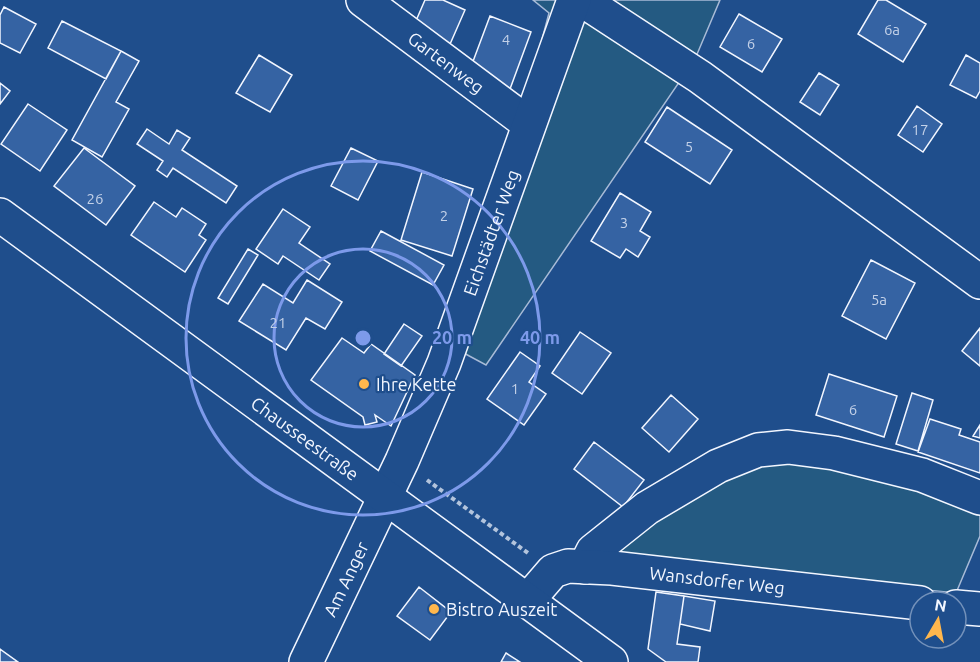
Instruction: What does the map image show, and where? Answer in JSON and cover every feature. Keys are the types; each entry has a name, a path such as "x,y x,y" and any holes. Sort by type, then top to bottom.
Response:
{"street":[{"name":"Gartenweg","path":"363,0 529,124"},
{"name":"Eichstädter Weg","path":"384,495 402,461 444,363 574,0"},
{"path":"582,0 700,77 980,282"},
{"name":"Chausseestraße","path":"0,215 611,662"},
{"path":"528,600 647,508 718,466 758,450 788,447 834,453 922,475 980,498"},
{"name":"Am Anger","path":"306,662 384,495"},
{"name":"Wansdorfer Weg","path":"569,569 612,568 908,602"}],"path":[{"path":"419,474 569,569"}],"shaded area":[{"path":"533,0 720,0 695,59 486,365 460,351 549,13"},
{"path":"786,455 980,504 980,536 957,590 927,590 603,557 684,496"}],"building":[{"path":"425,0 443,0 465,10 447,51 415,23"},
{"path":"878,0 886,0 926,24 903,62 858,34"},
{"path":"4,7 36,24 20,53 0,43 0,15"},
{"path":"739,14 782,39 762,72 720,47"},
{"path":"490,16 531,32 510,89 469,72"},
{"path":"62,21 121,51 106,79 48,48"},
{"path":"121,51 139,61 116,102 129,109 102,157 72,140"},
{"path":"259,55 292,75 270,112 236,93"},
{"path":"966,55 980,63 980,91 976,98 950,85"},
{"path":"819,73 839,85 820,115 800,102"},
{"path":"0,83 10,91 0,104"},
{"path":"28,104 67,130 40,171 1,144"},
{"path":"917,106 942,124 923,152 898,135"},
{"path":"667,107 732,150 710,184 645,142"},
{"path":"147,129 169,144 177,130 190,138 182,150 237,186 226,203 173,168 167,177 157,170 163,161 137,144"},
{"path":"84,148 135,186 106,225 54,186"},
{"path":"351,148 378,161 358,200 331,186"},
{"path":"422,172 473,189 452,256 401,240"},
{"path":"620,193 651,212 640,231 650,237 638,257 626,249 620,258 591,241"},
{"path":"154,202 176,217 182,208 206,224 199,235 206,240 185,272 131,235"},
{"path":"283,209 310,227 299,243 330,264 319,280 283,256 278,264 256,249"},
{"path":"381,231 444,265 433,285 370,251"},
{"path":"248,249 258,255 228,304 218,298"},
{"path":"871,260 915,283 886,339 842,316"},
{"path":"307,280 342,302 325,329 306,318 286,350 239,321 263,284 293,303"},
{"path":"404,324 422,336 401,366 384,354"},
{"path":"980,328 980,366 962,351"},
{"path":"580,332 611,353 582,394 552,373"},
{"path":"342,338 364,353 371,344 415,375 391,426 375,415 377,422 365,425 363,417 311,380"},
{"path":"520,352 540,366 529,382 546,394 524,425 487,399"},
{"path":"829,374 897,396 884,437 816,415"},
{"path":"912,393 933,400 918,451 896,444"},
{"path":"671,395 698,419 669,452 642,428"},
{"path":"930,419 961,429 959,435 980,442 980,473 918,452"},
{"path":"980,425 980,438 973,436"},
{"path":"594,442 644,480 623,507 574,469"},
{"path":"419,587 451,612 430,640 397,616"},
{"path":"656,592 684,596 677,644 700,647 698,662 666,662 648,649"},
{"path":"684,596 715,601 710,631 680,624"},
{"path":"0,649 18,662 0,662"},
{"path":"506,653 520,662 501,662"}],"place":[{"name":"Ihre Kette","path":"364,384"},
{"name":"Bistro Auszeit","path":"434,609"}]}
